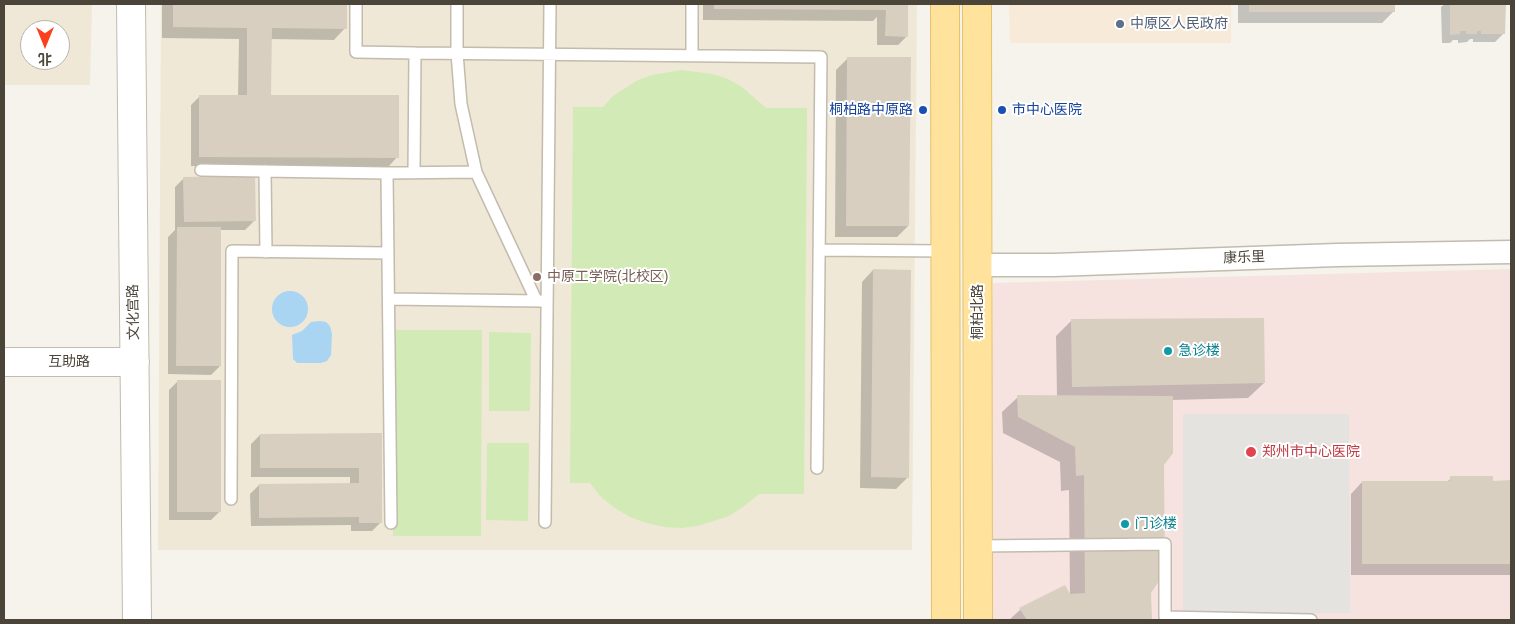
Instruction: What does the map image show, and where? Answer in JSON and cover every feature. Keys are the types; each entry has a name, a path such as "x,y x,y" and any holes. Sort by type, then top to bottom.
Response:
{"main road":[{"path":"945,4 946,620"},
{"name":"桐柏北路","path":"977,4 978,620"}],"street":[{"name":"文化宫路","path":"131,4 137,620"},
{"name":"康乐里","path":"978,265 1054,265 1511,252"},
{"name":"互助路","path":"4,362 135,362"}],"lane":[{"path":"356,4 356,52 821,57 817,468"},
{"path":"457,4 457,54 461,104 476,172 542,301"},
{"path":"546,522 542,301 550,4"},
{"path":"692,4 692,55"},
{"path":"414,172 415,53"},
{"path":"201,170 387,173 476,172"},
{"path":"265,171 266,252"},
{"path":"387,173 391,523"},
{"path":"819,250 945,251"},
{"path":"232,499 232,251 388,253"},
{"path":"389,299 542,301"},
{"path":"978,546 1165,544 1165,617 1311,620"}],"shaded area":[{"path":"4,4 92,4 90,85 4,85"},
{"name":"中原工学院(北校区)","path":"161,4 917,4 912,550 158,550"},
{"name":"中原区人民政府","path":"1009,4 1231,4 1231,43 1010,43"},
{"name":"郑州市中心医院","path":"1511,269 1511,620 989,620 993,283"},
{"path":"1183,414 1349,414 1350,613 1183,613"}],"green space":[{"path":"681,70 713,74 728,79 742,87 766,108 807,108 804,494 759,494 729,516 698,526 682,528 664,527 630,517 601,497 590,483 570,483 573,107 603,107 613,96 638,80 652,75"},
{"path":"396,330 482,330 481,536 393,536"},
{"path":"489,332 531,333 530,411 489,411"},
{"path":"487,443 529,443 528,521 486,520"}],"water":[{"path":"290,291 302,297 308,309 302,321 290,327 278,321 272,309 278,297"},
{"path":"311,322 326,322 330,326 332,334 331,355 327,361 321,363 297,363 293,359 292,335 302,331"}],"building":[{"path":"173,4 347,4 347,29 272,28 271,95 399,95 399,158 199,157 199,95 247,95 247,28 173,27"},
{"path":"714,4 908,4 908,37 885,36 886,10 714,9"},
{"path":"1249,4 1395,4 1395,12 1249,12"},
{"path":"1450,4 1506,4 1505,34 1481,34 1481,31 1477,31 1477,34 1466,34 1466,31 1460,31 1460,34 1450,35"},
{"path":"847,57 911,57 909,226 846,226"},
{"path":"255,176 256,221 184,222 183,177"},
{"path":"177,227 221,227 221,366 176,366"},
{"path":"873,269 911,270 909,478 871,477"},
{"name":"急诊楼","path":"1264,318 1265,383 1072,387 1071,319"},
{"path":"177,380 221,380 221,512 177,512"},
{"name":"门诊楼","path":"1017,395 1173,396 1173,453 1164,465 1165,572 1151,593 1152,620 1027,620 1019,608 1065,585 1070,594 1085,593 1084,475 1076,476 1075,447 1018,417"},
{"path":"382,433 382,523 359,523 359,517 259,518 259,484 359,483 359,468 260,468 260,434"},
{"path":"1450,476 1493,476 1493,481 1511,480 1511,564 1362,564 1362,481 1450,481"}],"place":[{"name":"中原区人民政府","path":"1120,24"},
{"name":"桐柏路中原路","path":"923,110"},
{"name":"市中心医院","path":"1002,110"},
{"name":"中原工学院(北校区)","path":"537,277"},
{"name":"急诊楼","path":"1168,351"},
{"name":"郑州市中心医院","path":"1251,452"},
{"name":"门诊楼","path":"1125,524"}]}
